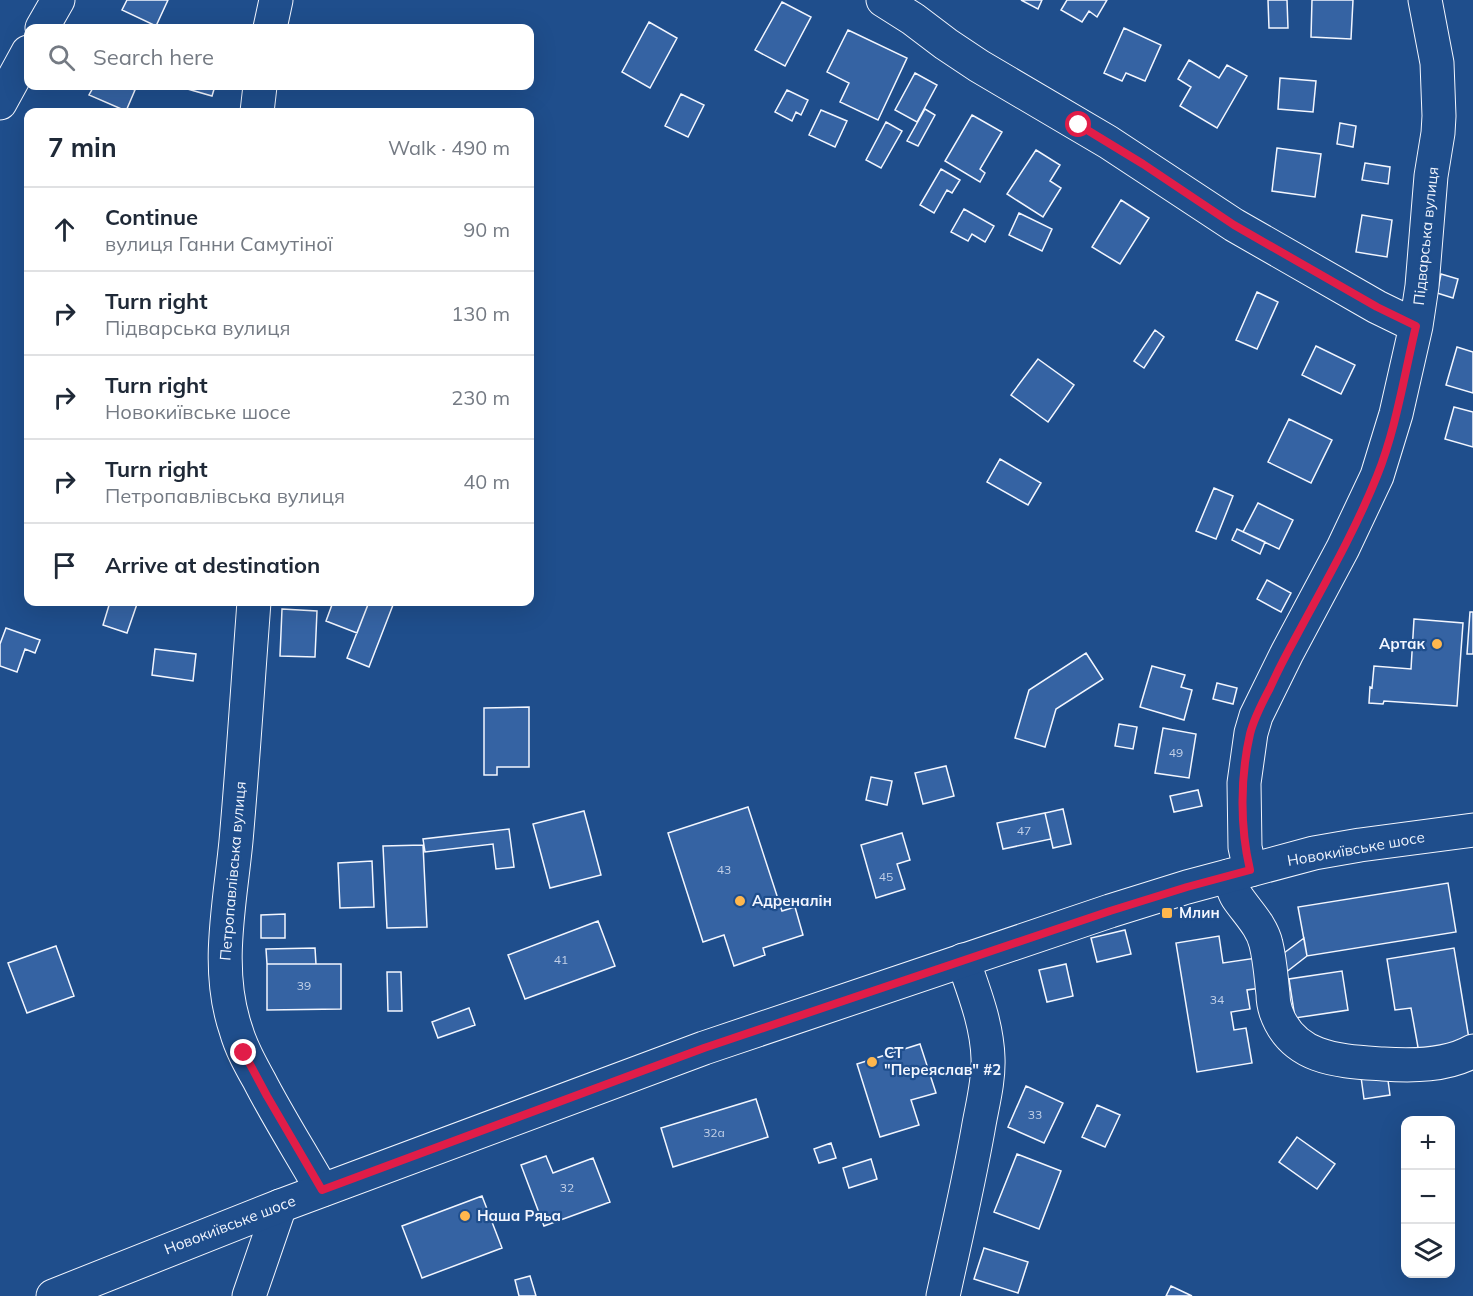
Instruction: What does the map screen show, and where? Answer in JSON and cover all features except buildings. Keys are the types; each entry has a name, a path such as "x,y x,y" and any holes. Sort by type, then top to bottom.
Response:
{"street":[{"path":"44,24 58,0"},
{"path":"271,24 276,0"},
{"path":"883,0 979,66 1108,142 1234,225 1368,302 1416,326"},
{"name":"Підварська вулиця","path":"1425,0 1437,63 1439,116 1416,326 1387,446 1377,476 1343,548 1256,716 1251,733 1244,783 1245,848 1236,896 1252,916 1266,942 1275,1011 1285,1030 1296,1043 1308,1051 1354,1062 1393,1064 1428,1064 1473,1051"},
{"path":"0,102 24,59"},
{"path":"257,108 260,90"},
{"name":"Петропавлівська вулиця","path":"255,606 236,842 226,929 226,985 236,1031 244,1053 322,1190"},
{"name":"Новокиївське шосе","path":"53,1296 322,1190 704,1048 1132,904 1314,853 1473,830"},
{"path":"943,1296 971,1168 988,1066 985,1031 963,960"},
{"path":"249,1296 280,1206"}],"place":[{"name":"Артак","path":"1437,644"},
{"name":"Адреналін","path":"740,901"},
{"name":"Млин","path":"1167,913"},
{"name":"СТ \"Переяслав\" #2","path":"872,1062"},
{"name":"Наша Ряьа","path":"465,1216"}],"route":[{"path":"244,1053 322,1190 704,1048 1110,911 1250,870 1245,848 1244,783 1247,755 1256,716 1343,548 1377,476 1387,446 1416,326 1377,307 1234,225 1143,164 1079,125"}]}
